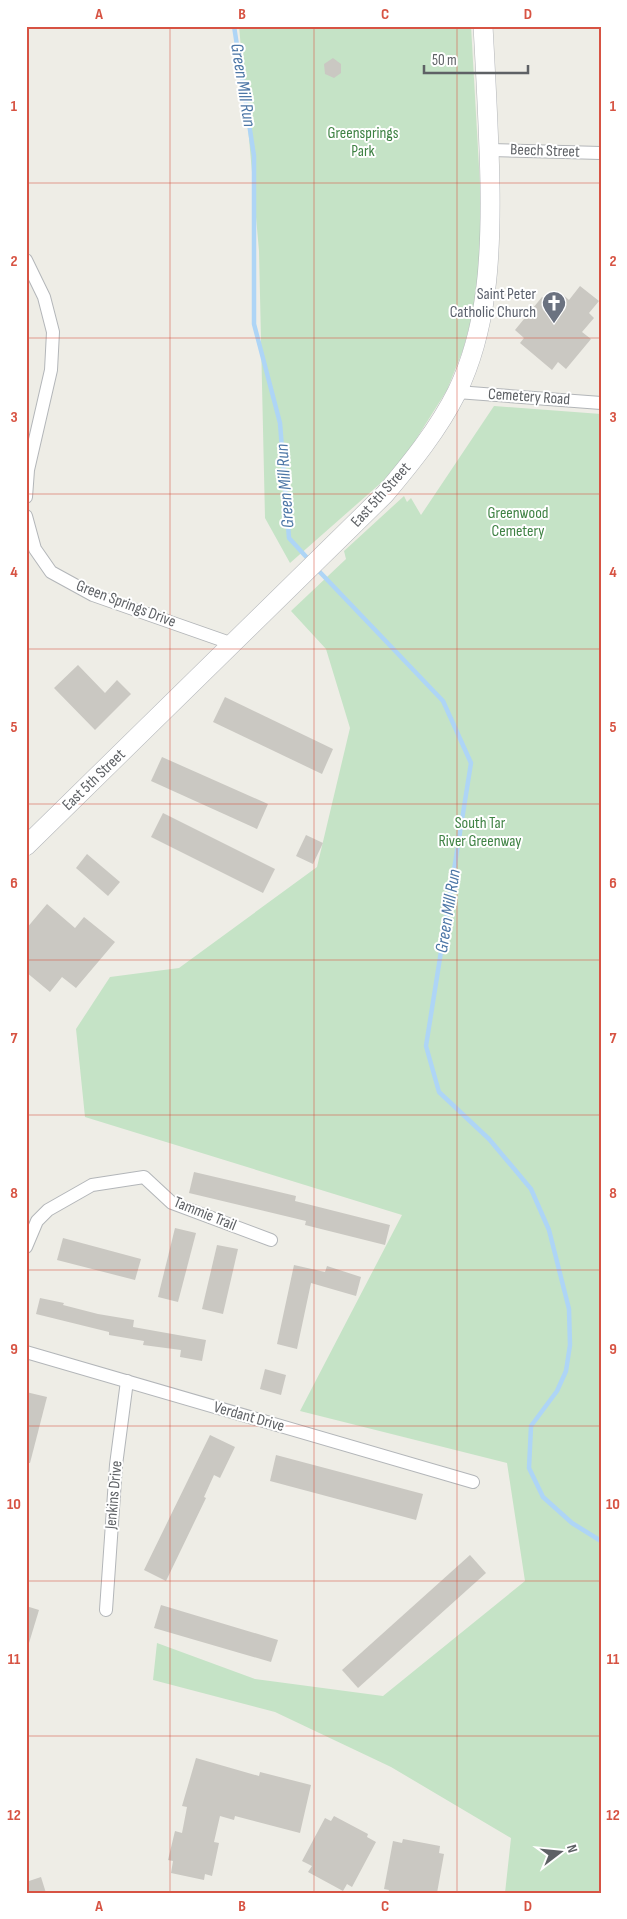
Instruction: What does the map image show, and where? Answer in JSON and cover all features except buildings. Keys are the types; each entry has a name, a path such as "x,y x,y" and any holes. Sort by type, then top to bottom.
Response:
{"main road":[{"name":"East 5th Street","path":"26,846 326,554 385,494 431,436 457,392 472,352 488,282 491,233 490,150 482,26"}],"street":[{"name":"Beech Street","path":"490,150 601,153"},
{"path":"26,260 44,297 53,332 51,370 28,470 26,496"},
{"name":"Cemetery Road","path":"457,392 601,403"},
{"name":"Green Springs Drive","path":"26,516 35,549 51,572 93,595 233,644"},
{"name":"Tammie Trail","path":"26,1248 37,1221 48,1210 92,1185 144,1177 172,1203 271,1240"},
{"name":"Verdant Drive","path":"26,1352 473,1482"},
{"name":"Jenkins Drive","path":"106,1610 116,1465 127,1381"}],"green space":[{"name":"Greensprings Park","path":"239,26 471,26 482,220 480,265 475,305 463,350 447,390 408,452 382,482 290,563 265,518 259,251"},
{"path":"494,406 601,414 601,1893 505,1893 511,1838 391,1767 275,1712 153,1680 157,1643 255,1679 383,1696 525,1581 507,1463 300,1411 402,1215 85,1117 76,1029 110,977 179,968 317,867 350,728 326,649 291,611 346,559 344,551 404,496 407,502 411,498 421,515"}],"waterway":[{"name":"Green Mill Run","path":"234,26 254,156 254,324 280,423 289,538 310,561"},
{"name":"Green Mill Run","path":"315,567 443,701 471,763 426,1046 439,1092 489,1139 531,1189 549,1230 569,1309 570,1345 566,1371 557,1391 531,1426 529,1468 543,1497 572,1523 601,1541"}],"place":[{"name":"Saint Peter Catholic Church","path":"554,324"}],"park label":[{"name":"Greenwood Cemetery","path":"518,522"},
{"name":"South Tar River Greenway","path":"480,832"}]}
